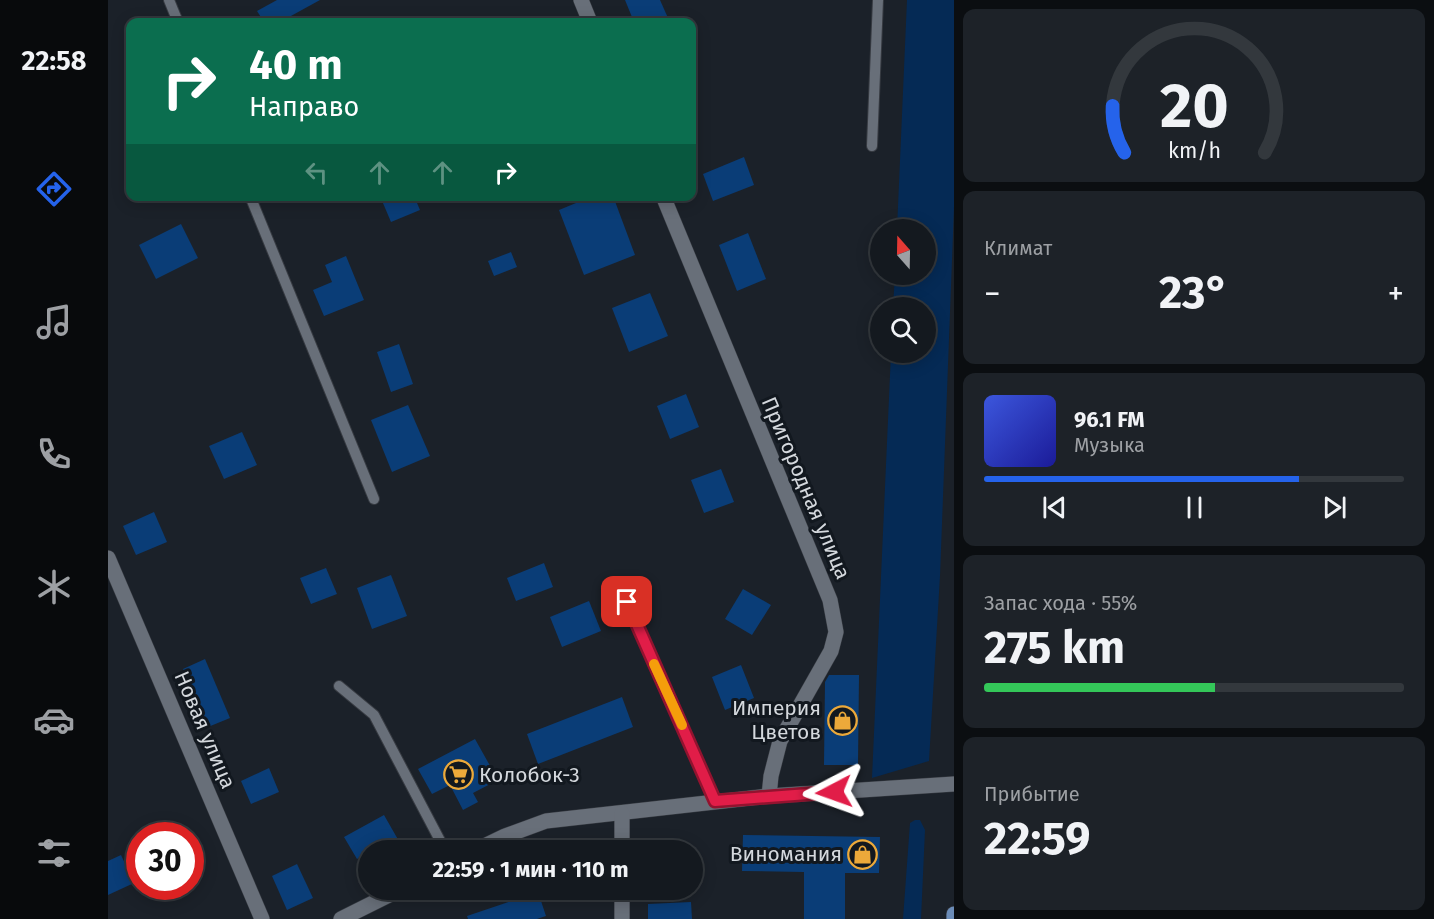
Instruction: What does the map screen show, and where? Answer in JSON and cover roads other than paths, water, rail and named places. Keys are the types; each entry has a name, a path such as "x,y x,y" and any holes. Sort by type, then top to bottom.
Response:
{"street":[{"path":"581,0 588,18"},
{"name":"Пригородная улица","path":"665,201 830,600 836,632 831,651 780,741 771,776 769,796"},
{"name":"Новая улица","path":"108,558 262,919"},
{"path":"497,840 546,821 769,796 954,784"},
{"path":"622,813 622,840"},
{"path":"340,919 379,900"},
{"path":"622,900 622,919"}],"lane":[{"path":"169,0 176,18"},
{"path":"872,146 878,0"},
{"path":"252,201 374,500"},
{"path":"627,602 715,801"},
{"path":"339,686 374,715 440,840"}],"place":[{"name":"Империя Цветов","path":"842,720"},
{"name":"Колобок-3","path":"458,775"},
{"name":"Виномания","path":"863,854"}]}
